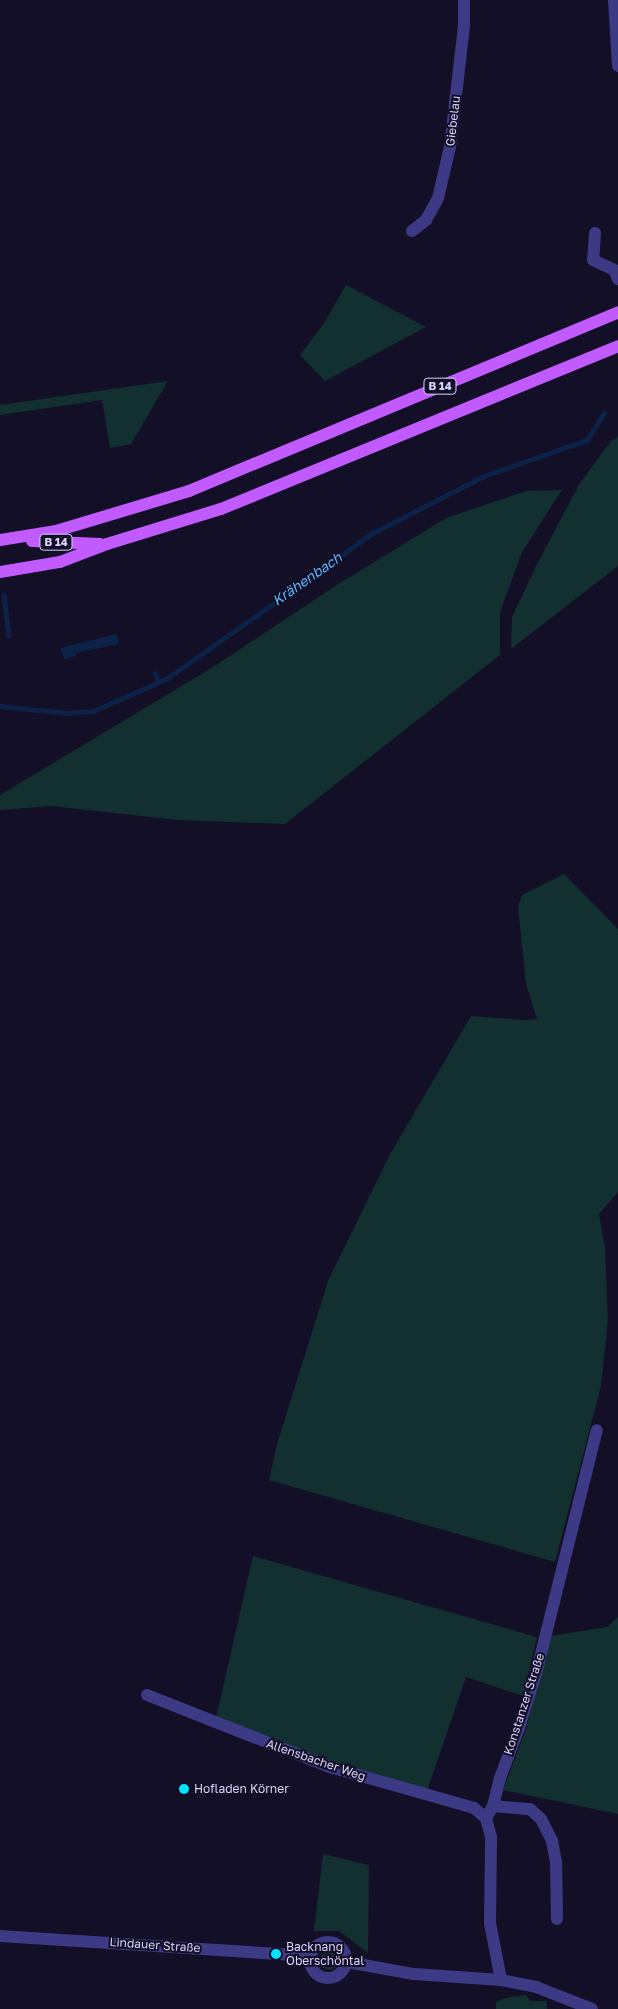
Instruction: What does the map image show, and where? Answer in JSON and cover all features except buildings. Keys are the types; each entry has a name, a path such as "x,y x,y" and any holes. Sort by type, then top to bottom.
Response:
{"main road":[{"name":"B 14","path":"2,540 56,531 120,514 189,491 618,312"},
{"name":"B 14","path":"2,540 107,544 176,524 275,488 618,346"},
{"path":"0,572 60,562 107,544"}],"street":[{"name":"Giebelau","path":"412,231 426,220 438,198 450,147 464,26 464,0"},
{"path":"614,0 618,66"},
{"path":"595,233 593,260 614,270 618,279"},
{"name":"Konstanzer Straße","path":"486,1818 493,1806 500,1778 519,1728 536,1670 597,1430"},
{"name":"Allensbacher Weg","path":"147,1695 330,1767 474,1808 486,1818"},
{"path":"493,1806 530,1808 542,1820 552,1841 556,1862 557,1919"},
{"path":"486,1818 491,1837 490,1923 501,1980"},
{"name":"Lindauer Straße","path":"0,1936 310,1956"},
{"path":"334,1943 345,1952 347,1962 339,1975 325,1978 313,1970 310,1956 320,1944 334,1943"},
{"path":"347,1962 414,1974 501,1980 536,1987 592,2009"}],"green space":[{"path":"346,285 426,327 325,381 300,355 324,323"},
{"path":"168,381 131,444 110,448 102,400 0,415 0,405"},
{"path":"618,437 618,566 511,649 512,617 537,564 580,483 611,441"},
{"path":"562,490 522,552 500,612 500,655 285,824 178,820 51,806 0,810 0,795 210,669 340,583 446,518 526,491"},
{"path":"564,874 618,929 618,1192 599,1214 605,1248 608,1319 601,1386 555,1562 269,1480 277,1444 328,1281 389,1156 471,1016 523,1020 537,1019 526,984 518,906 522,895"},
{"path":"253,1556 537,1637 523,1696 466,1677 427,1791 335,1764 215,1722"},
{"path":"618,1617 618,1814 503,1790 526,1729 550,1636 607,1627"},
{"path":"323,1854 369,1865 368,1953 339,1931 314,1931"},
{"path":"329,1952 335,1955 338,1961 335,1967 329,1970 323,1967 320,1961 323,1955"},
{"path":"526,1995 530,2001 547,2001 547,2009 496,2009 496,2002 505,1998"}],"water":[{"path":"117,634 119,644 76,653 76,656 64,659 61,648"}],"waterway":[{"name":"Krähenbach","path":"0,706 68,713 93,711 166,679 367,536 484,476 587,440 604,413"},
{"path":"4,595 9,636"},
{"path":"155,673 159,682"}],"place":[{"name":"Hofladen Körner","path":"184,1789"},
{"name":"Backnang Oberschöntal","path":"276,1954"}]}
